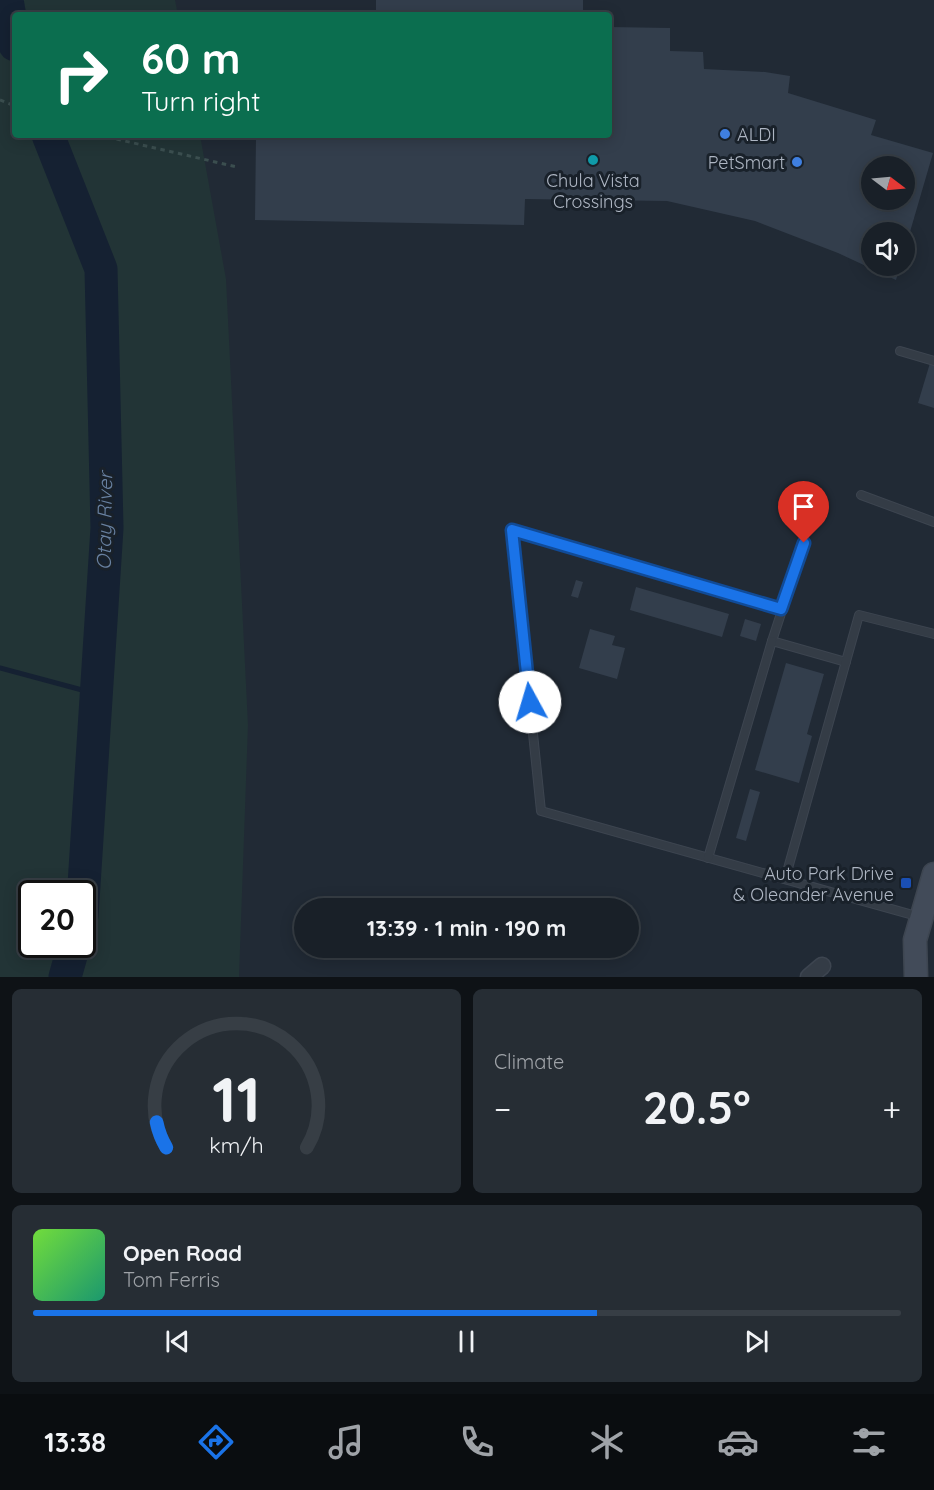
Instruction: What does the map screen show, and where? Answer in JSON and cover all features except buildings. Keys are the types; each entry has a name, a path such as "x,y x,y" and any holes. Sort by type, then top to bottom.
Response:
{"main road":[{"path":"916,977 915,940 934,874"}],"lane":[{"path":"900,351 934,361"},
{"path":"861,495 934,522"},
{"path":"781,609 512,530 541,811 922,917"},
{"path":"708,858 781,609 804,543"},
{"path":"785,879 859,615 934,634"},
{"path":"772,641 846,662"}],"path":[{"path":"112,138 237,166"}],"shaded area":[{"path":"0,0 175,0 177,12 12,12 12,138 201,138 226,279 248,725 239,977 0,977"}],"waterway":[{"name":"Otay River","path":"7,0 12,28"},
{"name":"Otay River","path":"49,138 101,269 107,528 84,880"},
{"path":"0,668 97,694"},
{"name":"Otay River","path":"65,977 70,958"}],"place":[{"name":"ALDI","path":"725,134"},
{"name":"Chula Vista Crossings","path":"593,160"},
{"name":"PetSmart","path":"797,162"},
{"name":"Auto Park Drive & Oleander Avenue","path":"906,883"}],"route":[{"path":"530,702 512,530 781,609 804,543"}]}
